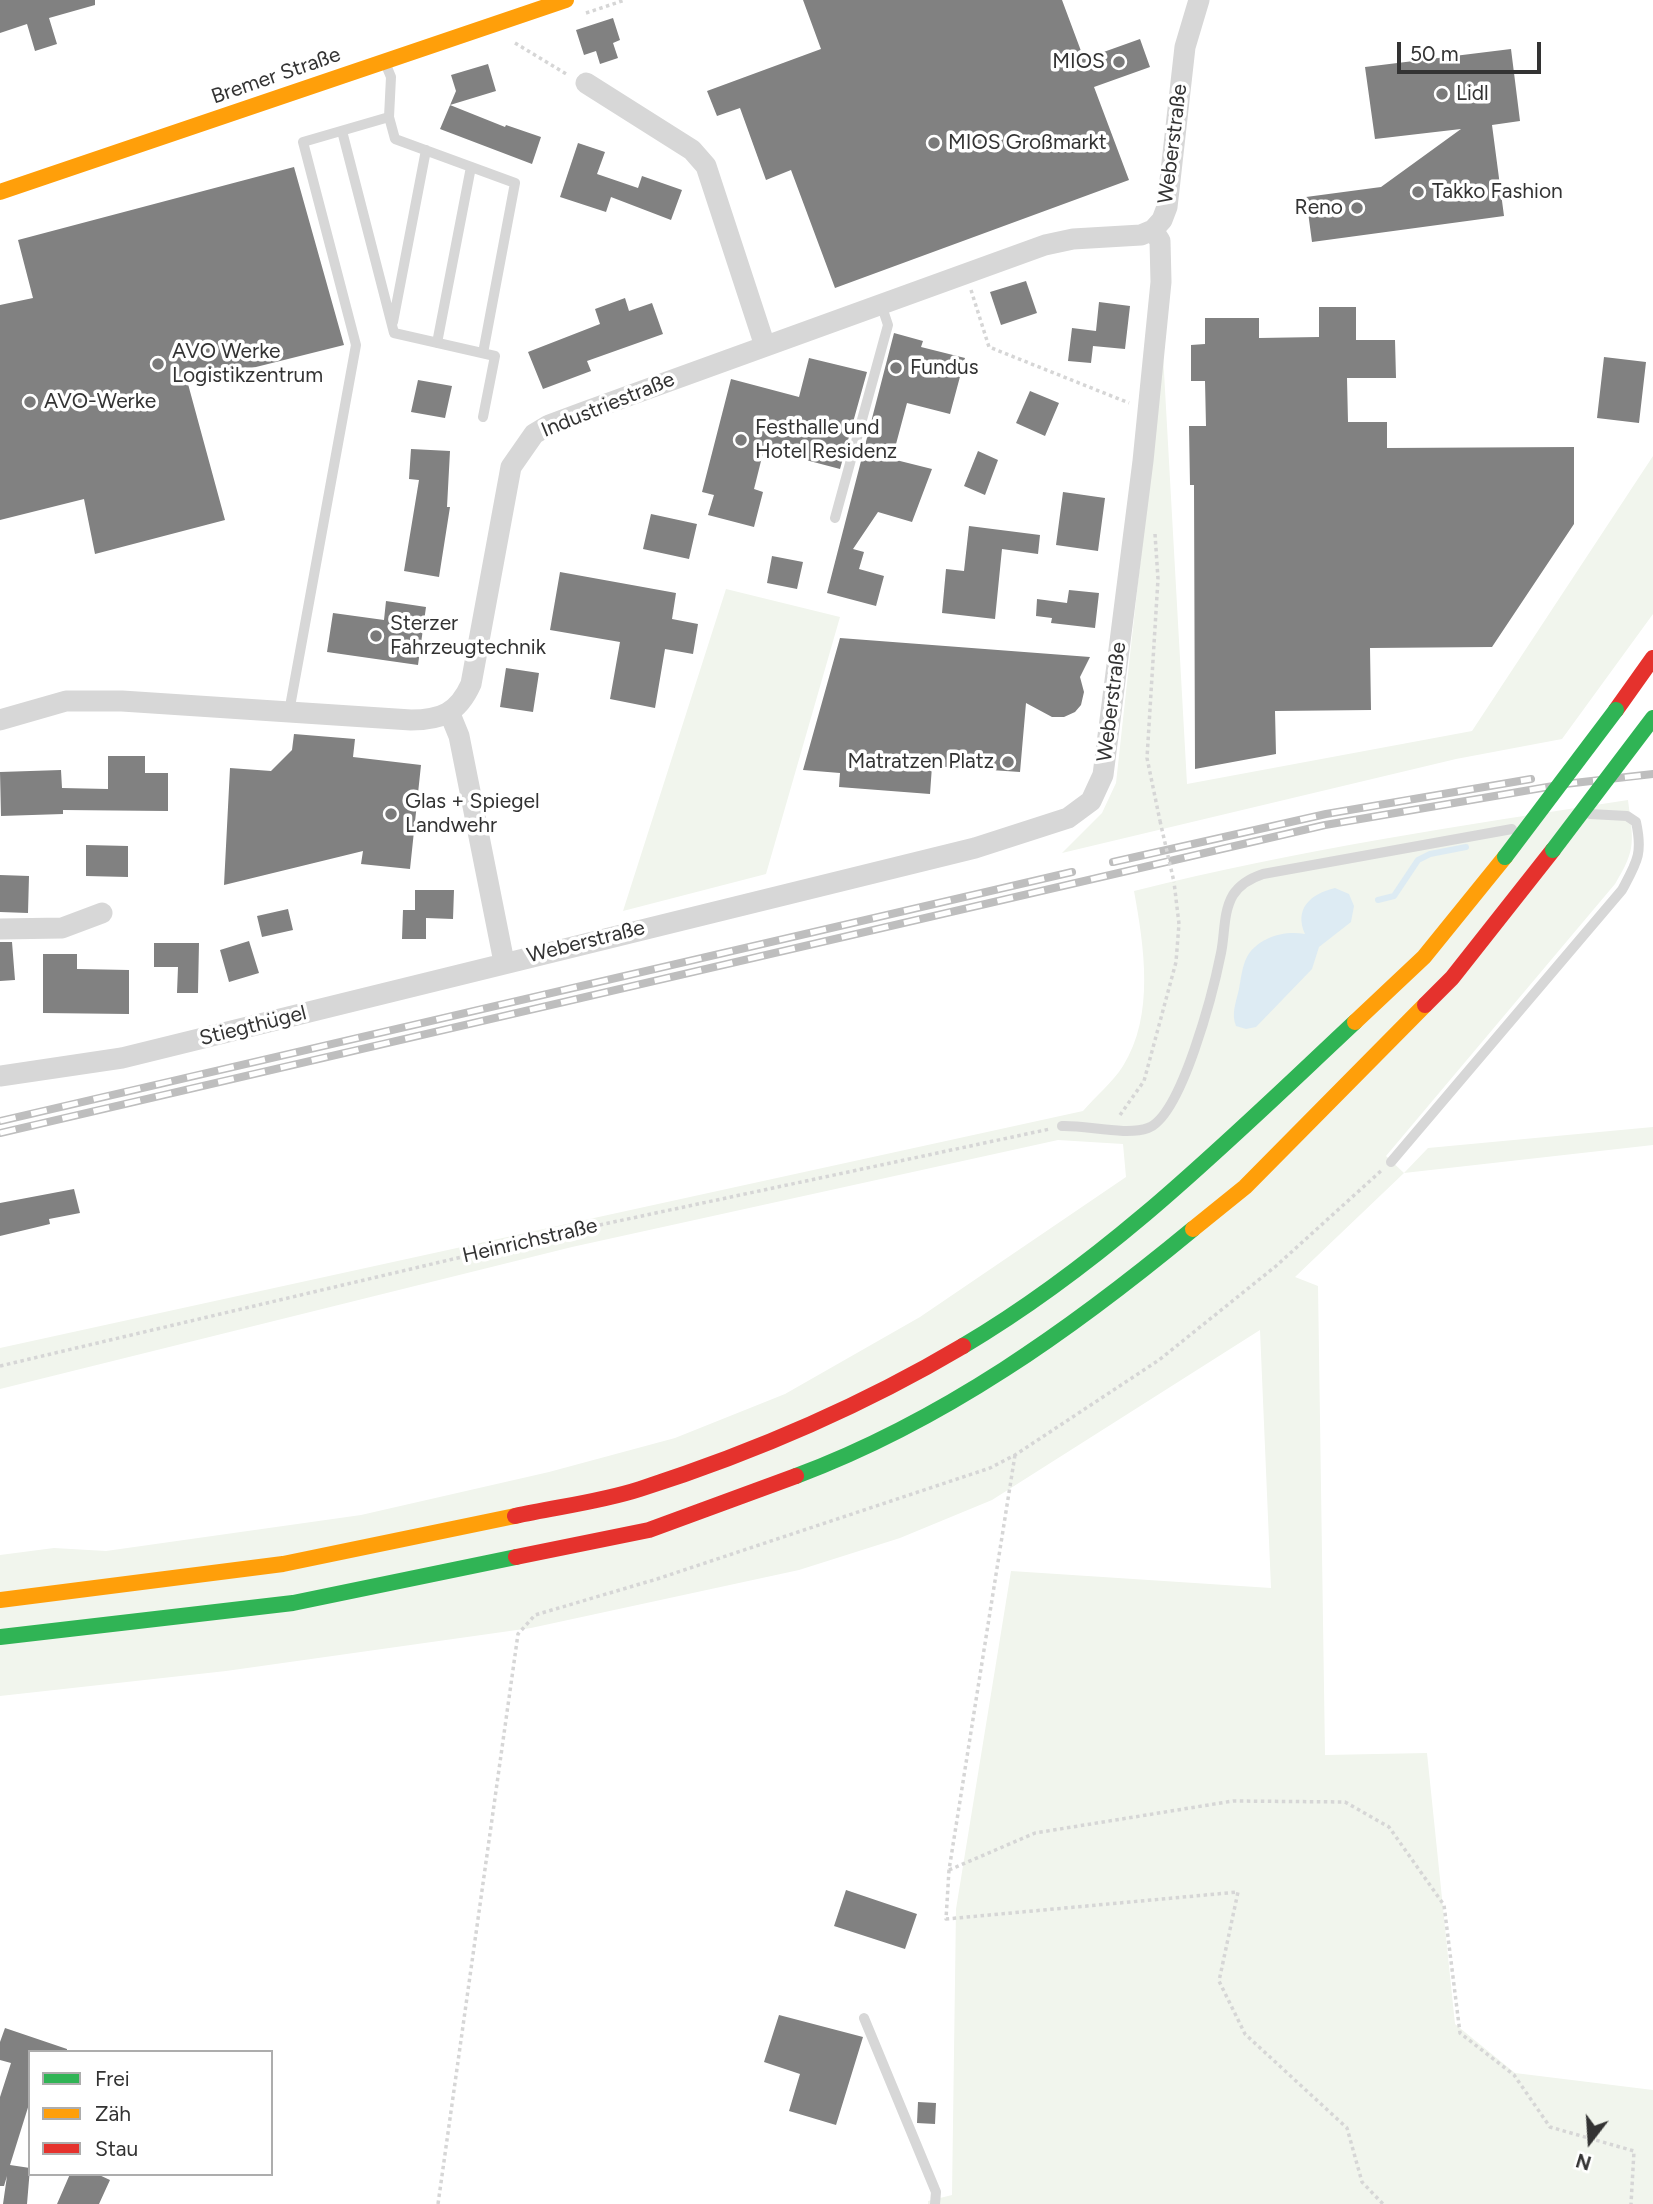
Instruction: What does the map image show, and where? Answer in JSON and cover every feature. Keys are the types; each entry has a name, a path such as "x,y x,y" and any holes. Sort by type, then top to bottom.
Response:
{"main road":[{"name":"Bremer Straße","path":"0,192 566,0"},
{"path":"0,1601 283,1564 638,1490 778,1439 913,1376 1002,1323 1119,1238 1424,957 1505,857 1653,658"},
{"path":"0,1637 293,1603 649,1530 819,1467 935,1411 1000,1375 1145,1269 1245,1187 1452,978 1653,718"}],"street":[{"name":"Weberstraße","path":"504,962 975,848 1069,818 1091,801 1103,775 1147,410 1162,259 1160,242 1153,230 1162,220 1167,206 1185,47 1199,0"},
{"path":"586,83 692,150 706,166 765,346"},
{"name":"Industriestraße","path":"450,714 463,702 471,684 504,493 511,467 534,434 549,425 965,273 1064,241 1140,234 1153,230"},
{"path":"0,720 66,701 122,701 411,720 435,720 450,714 473,769 504,962"},
{"path":"0,929 62,928 102,913"},
{"name":"Stiegthügel","path":"0,1076 122,1058 504,962"}],"lane":[{"path":"384,61 391,78 389,117 395,139 515,183 482,353"},
{"path":"289,712 356,345 303,142 389,117"},
{"path":"342,131 394,333 495,356 483,417"},
{"path":"393,325 426,150"},
{"path":"437,343 471,167"},
{"path":"835,518 888,325 881,304"},
{"path":"1391,1161 1622,890 1638,861 1641,845 1636,822 1627,816 1598,813 1559,819"},
{"path":"1062,1126 1137,1131 1150,1128 1170,1106 1212,996 1230,925 1234,893 1248,880 1546,821"},
{"path":"864,2018 936,2192 936,2204"}],"path":[{"path":"502,21 509,39 575,80 586,83"},
{"path":"965,273 989,346 1147,410"},
{"path":"1111,1129 1144,1081 1168,993 1179,925 1174,882 1147,758 1158,579 1155,531"},
{"name":"Heinrichstraße","path":"0,1366 576,1230 1062,1126"},
{"path":"439,2204 518,1634 535,1615 657,1578 990,1468 1015,1455 1159,1360 1276,1266 1391,1161"},
{"path":"1015,1455 949,1870 946,1919 1238,1892 1219,1981 1245,2034 1347,2128 1362,2182 1383,2204"},
{"path":"949,1870 1035,1833 1233,1801 1345,1802 1389,1827 1444,1905 1460,2033 1514,2075 1550,2127 1634,2151 1631,2204"}],"shaded area":[{"path":"1163,354 1187,784 1472,731 1653,456 1653,614 1562,739 1456,759 1062,853 1102,813 1116,783"},
{"path":"726,589 840,617 766,874 623,911"},
{"path":"1628,800 1632,844 1615,884 1386,1156 1404,1173 1295,1277 1318,1286 1325,1755 1427,1753 1455,2024 1515,2073 1653,2090 1653,2204 928,2204 928,2201 952,2195 956,1909 1011,1571 1271,1588 1260,1330 992,1500 900,1538 799,1570 531,1628 226,1671 0,1696 0,1555 54,1548 106,1551 361,1515 549,1472 675,1438 785,1394 920,1317 1126,1177 1123,1144 1058,1140 572,1247 0,1389 0,1348 1083,1111 1123,1066 1140,1025 1143,957 1134,891 1318,851"},
{"path":"1335,888 1349,894 1354,906 1351,922 1319,947 1312,969 1256,1027 1246,1029 1236,1026 1235,1003 1244,964 1252,950 1273,936 1305,934 1302,925 1303,910 1318,894"},
{"path":"1653,1127 1653,1145 1404,1173 1428,1148"}],"building":[{"path":"0,0 95,0 95,5 49,18 57,44 35,51 27,24 0,33"},
{"name":"MIOS Großmarkt","path":"803,0 1062,0 1084,59 1140,39 1150,67 1094,87 1129,180 835,288 791,170 766,180 740,108 717,116 707,91 821,49"},
{"path":"613,18 620,40 613,43 618,58 600,64 596,51 584,55 576,30"},
{"path":"1511,49 1520,121 1492,125 1504,216 1312,242 1306,197 1381,187 1461,129 1375,139 1365,67"},
{"path":"488,64 496,91 450,105 456,91 451,75"},
{"path":"450,105 505,127 506,125 541,137 532,164 440,129"},
{"path":"578,143 605,152 597,174 638,188 642,176 682,190 671,220 611,197 606,212 560,197"},
{"name":"AVO Werke Logistikzentrum","path":"294,167 344,345 188,384 225,520 95,554 84,499 0,520 0,305 33,298 18,240"},
{"path":"1026,281 1037,313 1001,325 990,292"},
{"path":"625,298 629,311 652,303 663,334 587,361 591,371 543,389 528,352 600,324 595,309"},
{"path":"1099,302 1130,306 1125,349 1093,346 1091,363 1068,361 1072,328 1096,331"},
{"path":"1319,307 1356,307 1356,340 1395,340 1396,378 1347,378 1348,422 1387,422 1387,448 1574,447 1574,524 1492,647 1370,648 1371,710 1275,711 1276,754 1195,769 1194,485 1190,485 1189,426 1206,426 1205,381 1191,381 1191,345 1205,344 1205,318 1259,318 1259,338 1319,337"},
{"path":"894,333 923,341 921,347 965,358 950,414 907,403 892,459 932,469 912,522 878,512 853,549 864,552 859,569 884,576 876,606 827,593"},
{"path":"1604,357 1646,362 1639,423 1597,418"},
{"path":"809,358 867,372 840,469 764,449 754,489 763,492 754,527 708,515 714,495 702,492 731,379 799,397"},
{"path":"418,380 452,386 445,418 411,412"},
{"path":"1030,391 1059,403 1045,436 1016,423"},
{"path":"411,449 450,451 447,507 450,507 439,577 404,571 419,480 409,479"},
{"path":"978,451 998,460 985,495 964,486"},
{"path":"1063,492 1105,498 1098,551 1056,545"},
{"path":"651,514 697,524 689,559 643,549"},
{"path":"969,526 1040,535 1038,554 1002,549 995,619 942,613 946,569 964,571"},
{"path":"772,556 803,562 797,589 767,583"},
{"path":"560,572 676,593 672,619 698,624 693,654 665,649 655,708 610,699 620,642 550,630"},
{"path":"1069,590 1099,593 1095,628 1051,623 1052,618 1036,616 1037,599 1067,603"},
{"name":"Sterzer Fahrzeugtechnik","path":"386,601 426,607 418,665 327,652 333,613 384,620"},
{"path":"840,638 1090,657 1080,677 1084,692 1081,705 1075,712 1064,717 1052,717 1026,703 1020,772 932,766 930,794 839,787 840,773 803,770"},
{"path":"506,668 539,673 533,712 500,707"},
{"path":"294,734 355,739 353,757 421,765 410,869 361,864 363,851 224,885 230,768 271,771 292,750"},
{"path":"108,756 145,756 145,773 168,773 168,811 63,810 63,814 1,816 0,772 61,770 62,788 108,789"},
{"path":"86,845 128,846 128,877 86,876"},
{"path":"0,875 29,876 28,913 0,912"},
{"path":"415,890 454,890 453,919 426,918 426,939 402,939 403,910 415,910"},
{"path":"288,909 293,930 262,937 257,916"},
{"path":"249,941 259,973 229,982 220,950"},
{"path":"0,942 12,942 15,980 0,981"},
{"path":"154,943 199,943 198,993 177,993 178,967 154,967"},
{"path":"43,954 77,954 77,969 129,970 129,1014 43,1013"},
{"path":"74,1189 80,1213 49,1219 50,1224 0,1236 0,1203"},
{"path":"846,1890 917,1914 905,1949 834,1926"},
{"path":"779,2015 863,2037 836,2125 789,2111 800,2074 764,2062"},
{"path":"5,2028 67,2049 28,2050 28,2107 10,2165 28,2168 27,2204 3,2204 7,2176 4,2186 0,2186 0,2097 11,2063 0,2060 0,2042"},
{"path":"918,2102 936,2103 935,2124 917,2123"},
{"path":"69,2176 101,2176 110,2180 99,2204 57,2204"}],"waterway":[{"path":"1378,900 1394,896 1418,860 1430,854 1466,847"}],"railway":[{"path":"0,1133 1325,825 1565,784 1653,774"},
{"path":"1113,862 1326,814 1531,779"},
{"path":"0,1121 1072,872"}],"traffic: fast":[{"path":"1505,857 1616,710"},
{"path":"1553,850 1653,718"},
{"path":"963,1346 1017,1312 1119,1236 1215,1153 1355,1022"},
{"path":"796,1476 903,1428 1004,1369 1101,1302 1193,1229"},
{"path":"0,1637 293,1603 516,1557"}],"traffic: slow":[{"path":"0,192 566,0"},
{"path":"1355,1022 1424,957 1505,857"},
{"path":"1193,1229 1245,1187 1425,1005"},
{"path":"0,1600 283,1564 515,1516"}],"traffic: jam":[{"path":"1616,710 1653,658"},
{"path":"1425,1005 1452,978 1553,850"},
{"path":"515,1516 625,1494 724,1460 886,1389 963,1346"},
{"path":"516,1557 649,1530 796,1476"}],"place":[{"name":"MIOS","path":"1119,62"},
{"name":"Lidl","path":"1442,94"},
{"name":"MIOS Großmarkt","path":"934,143"},
{"name":"Takko Fashion","path":"1418,192"},
{"name":"Reno","path":"1357,208"},
{"name":"AVO Werke Logistikzentrum","path":"158,364"},
{"name":"Fundus","path":"896,368"},
{"name":"AVO-Werke","path":"30,402"},
{"name":"Festhalle und Hotel Residenz","path":"741,440"},
{"name":"Sterzer Fahrzeugtechnik","path":"376,636"},
{"name":"Matratzen Platz","path":"1008,762"},
{"name":"Glas + Spiegel Landwehr","path":"391,814"}]}
